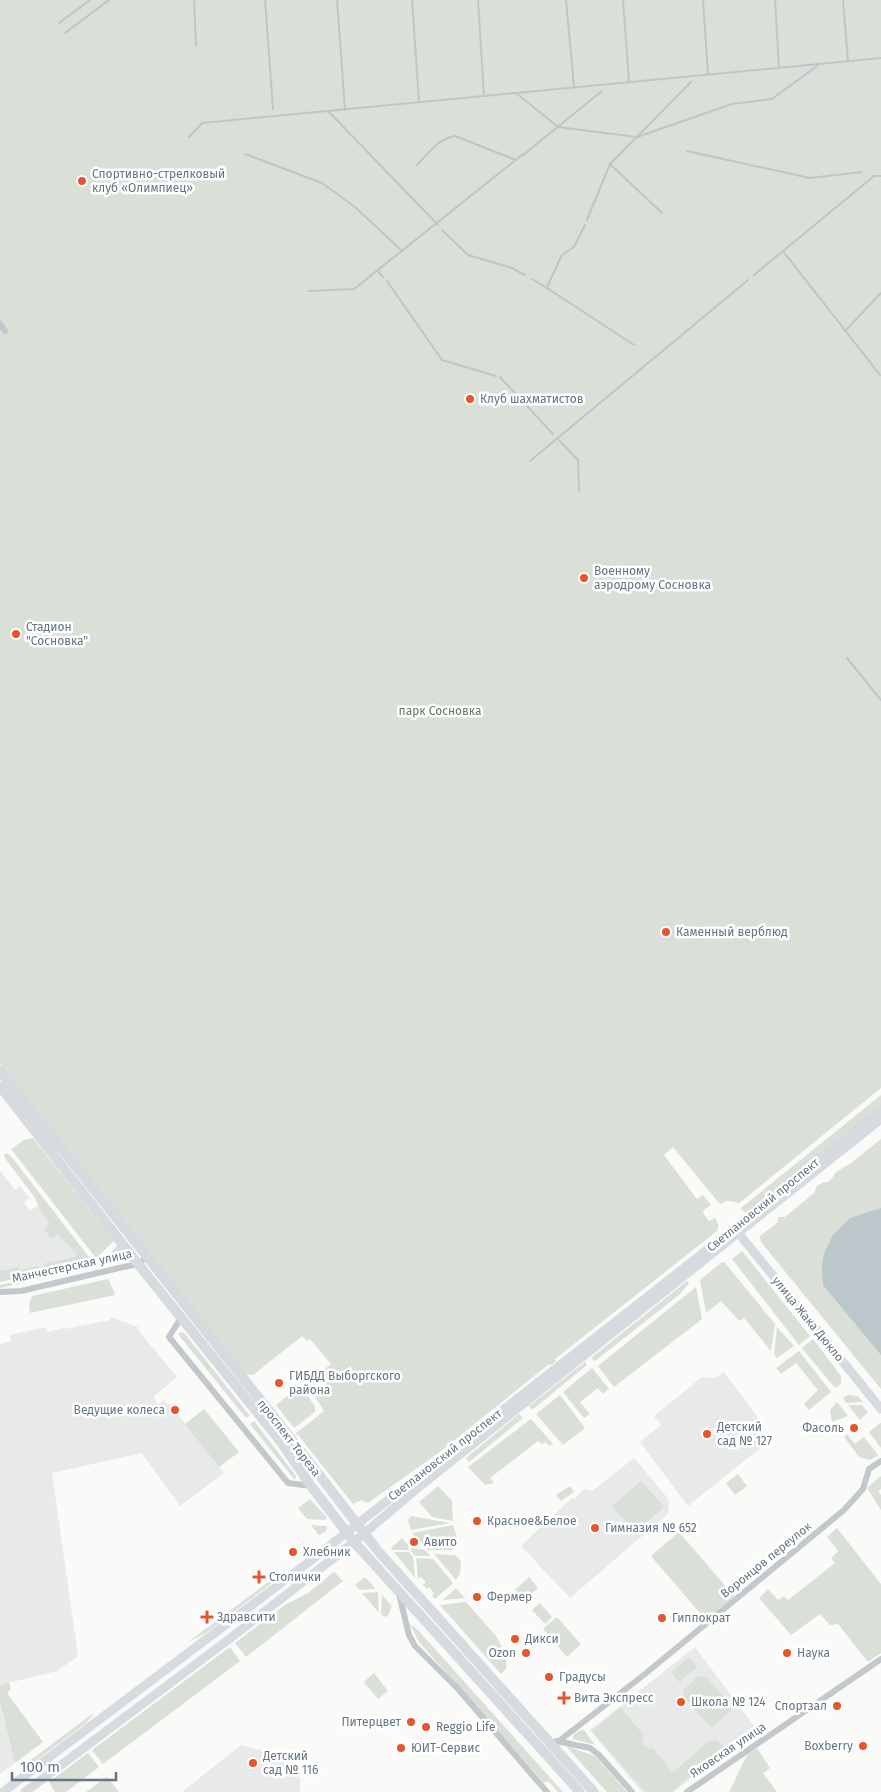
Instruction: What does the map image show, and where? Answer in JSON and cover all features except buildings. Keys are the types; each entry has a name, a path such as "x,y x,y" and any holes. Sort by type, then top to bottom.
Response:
{"main road":[{"name":"проспект Тореза","path":"0,1071 143,1260 182,1316 281,1442 311,1486 354,1542 580,1792"},
{"name":"проспект Тореза","path":"0,1086 378,1551 594,1792"},
{"name":"Светлановский проспект","path":"25,1792 228,1640 354,1542 419,1487 736,1231 881,1110"},
{"name":"Светлановский проспект","path":"2,1792 309,1562 881,1119"},
{"name":"улица Жака Дюкло","path":"736,1231 881,1409"}],"street":[{"path":"0,324 5,331"},
{"name":"Манчестерская улица","path":"0,1292 20,1291 143,1260"},
{"path":"182,1316 169,1337 288,1483 311,1486"},
{"name":"Воронцов переулок","path":"559,1741 645,1674 844,1510 863,1489 869,1469 881,1460"},
{"path":"399,1592 409,1635 415,1646 458,1689 547,1792"},
{"name":"Яковская улица","path":"686,1792 881,1659"},
{"path":"548,1740 590,1748 599,1755 632,1792"}],"shaded area":[{"path":"0,1171 15,1190 20,1186 29,1198 24,1202 30,1211 44,1201 92,1261 0,1282"},
{"path":"881,1208 881,1355 823,1285 822,1267 824,1253 833,1235 850,1218"},
{"path":"111,1317 138,1327 137,1329 177,1377 153,1397 158,1404 164,1400 168,1405 170,1404 224,1473 180,1506 142,1453 52,1473 78,1656 57,1671 0,1685 0,1344 11,1341 10,1335 46,1327 47,1332 65,1329 110,1320"},
{"name":"Детский сад № 127","path":"724,1372 762,1423 763,1446 688,1506 640,1442 661,1425 654,1416 702,1377 716,1378"},
{"name":"Гимназия № 652","path":"634,1458 666,1496 669,1503 668,1514 570,1598 521,1546 572,1498 574,1499 585,1489 592,1491"},
{"name":"Школа № 124","path":"695,1647 754,1726 674,1792 642,1792 590,1730"},
{"path":"0,1702 15,1763 0,1774"},
{"name":"Детский сад № 116","path":"241,1745 279,1755 300,1778 300,1792 182,1792"}],"green space":[{"name":"парк Сосновка","path":"0,0 881,0 881,1088 738,1204 726,1201 721,1204 719,1203 673,1147 664,1155 697,1199 703,1195 711,1205 703,1213 709,1221 715,1218 718,1224 717,1231 555,1359 556,1361 552,1365 549,1364 441,1451 368,1503 361,1500 353,1504 298,1435 295,1434 324,1411 313,1393 327,1384 320,1373 331,1364 310,1339 307,1341 302,1336 253,1375 245,1374 0,1064"},
{"path":"881,1095 881,1108 747,1215 741,1208"},
{"path":"33,1138 114,1241 96,1258 11,1149 24,1140"},
{"path":"881,1139 881,1389 761,1242 760,1236 777,1223 779,1217 785,1217 814,1193 817,1186 828,1182 836,1172 851,1163"},
{"path":"6,1153 10,1155 92,1261 46,1272 44,1266 46,1263 77,1255 58,1234 50,1238 45,1229 50,1224 35,1198 5,1158 4,1155"},
{"path":"119,1244 124,1251 118,1261 111,1252"},
{"path":"742,1251 810,1336 799,1345 732,1259"},
{"path":"722,1262 725,1263 775,1324 771,1351 744,1318 739,1321 721,1301 706,1313 700,1280"},
{"path":"96,1264 97,1266 0,1288 0,1285"},
{"path":"37,1266 42,1272 0,1282 0,1271 18,1267 20,1270"},
{"path":"108,1279 115,1295 30,1313 29,1304 32,1296"},
{"path":"687,1281 689,1283 680,1294 595,1361 591,1358"},
{"path":"696,1287 702,1319 614,1387 598,1366"},
{"path":"777,1327 794,1346 777,1358 774,1354"},
{"path":"182,1332 250,1416 246,1418 178,1334"},
{"path":"813,1339 841,1376 841,1384 835,1388 802,1348"},
{"path":"799,1351 831,1392 809,1410 804,1404 818,1390 796,1363 781,1374 776,1368"},
{"path":"585,1362 587,1365 532,1410 529,1406"},
{"path":"592,1368 609,1389 603,1394 598,1388 580,1402 590,1414 584,1418 563,1392"},
{"path":"301,1385 315,1407 315,1412 294,1428 276,1405"},
{"path":"560,1395 585,1428 563,1445 536,1414"},
{"path":"848,1395 858,1396 863,1402 846,1403 843,1398"},
{"path":"837,1402 848,1416 832,1422 830,1410"},
{"path":"848,1405 862,1405 868,1412 860,1420"},
{"path":"204,1409 239,1452 219,1467 185,1424"},
{"path":"519,1414 523,1418 469,1462 466,1458"},
{"path":"531,1419 553,1444 549,1446 545,1442 542,1444 538,1441 490,1478 494,1483 485,1485 468,1467"},
{"path":"254,1421 296,1476 295,1480 250,1424"},
{"path":"881,1423 881,1448 869,1432"},
{"path":"847,1434 855,1444 864,1437 878,1455 870,1460 859,1457 844,1437"},
{"path":"738,1474 747,1486 735,1495 726,1483"},
{"path":"881,1476 881,1489 878,1491 881,1495 881,1510 867,1488"},
{"path":"641,1481 664,1507 635,1532 612,1506"},
{"path":"438,1486 452,1501 453,1521 432,1517 419,1502"},
{"path":"570,1486 574,1492 561,1501 556,1495"},
{"path":"310,1499 327,1518 325,1520 307,1519 298,1508"},
{"path":"411,1516 450,1523 411,1530 408,1520"},
{"path":"311,1525 327,1526 326,1531 319,1535"},
{"path":"453,1525 459,1544 451,1550 429,1550 412,1533"},
{"path":"837,1528 881,1584 881,1653 868,1662 838,1624 830,1625 820,1614 791,1635 759,1598 768,1589 778,1600 784,1596 788,1600 835,1563 831,1558 838,1551 827,1537"},
{"path":"679,1532 734,1596 706,1620 651,1556"},
{"path":"402,1538 408,1545 409,1550 392,1550 391,1548"},
{"path":"411,1546 413,1546 413,1549 423,1549 431,1556 415,1556 411,1551"},
{"path":"394,1552 409,1552 413,1557 415,1578"},
{"path":"434,1554 455,1555 461,1561 460,1573 456,1580"},
{"path":"416,1558 433,1559 453,1583 435,1599 432,1596 434,1593 429,1587 427,1589 423,1585 426,1582 421,1577 418,1579"},
{"path":"283,1571 273,1582 206,1633 188,1642"},
{"path":"334,1572 343,1581 246,1657 235,1643 285,1605 308,1593"},
{"path":"365,1577 376,1589 360,1590 355,1585"},
{"path":"529,1577 538,1588 524,1600 515,1590"},
{"path":"456,1588 465,1598 443,1600"},
{"path":"378,1592 379,1613 362,1593"},
{"path":"382,1595 392,1606 387,1617 381,1615"},
{"path":"466,1602 496,1636 507,1656 506,1669 501,1674 440,1605"},
{"path":"540,1603 552,1617 545,1624 532,1610"},
{"path":"557,1617 581,1644 567,1657 543,1629"},
{"path":"410,1624 418,1630 563,1792 558,1792 549,1782 543,1782 419,1642"},
{"path":"230,1647 240,1661 103,1764 92,1750"},
{"path":"689,1657 697,1667 679,1682 671,1672"},
{"path":"374,1673 388,1691 378,1699 364,1682"},
{"path":"699,1676 706,1677 731,1705 730,1712 712,1727 708,1725 683,1695 684,1689"},
{"path":"9,1682 11,1689 7,1693 43,1742 15,1763 0,1702 0,1685"},
{"path":"621,1707 644,1736 642,1739 643,1745 650,1749 653,1748 672,1773 708,1742 716,1740 725,1747 671,1792 645,1792 592,1731"},
{"path":"95,1712 86,1723 26,1768 24,1765"},
{"path":"584,1730 595,1745 573,1739 573,1735"},
{"path":"566,1746 595,1756 627,1792 607,1792"},
{"path":"757,1748 770,1768 763,1773 777,1792 729,1792 747,1755"},
{"path":"88,1753 99,1767 66,1792 55,1792 49,1782"},
{"path":"107,1777 119,1792 86,1792"}],"waterway":[{"path":"59,23 90,0"},
{"path":"65,33 109,0"},
{"path":"194,0 196,46"},
{"path":"265,0 273,109"},
{"path":"337,0 345,110"},
{"path":"412,0 419,102"},
{"path":"478,0 484,96"},
{"path":"566,0 574,87"},
{"path":"623,0 629,82"},
{"path":"703,0 708,75"},
{"path":"775,0 779,67"},
{"path":"843,0 848,61"},
{"path":"189,137 202,123 881,58"},
{"path":"516,93 558,127 637,137 732,104 772,99 817,66"},
{"path":"587,220 610,164 691,82"},
{"path":"523,155 602,91"},
{"path":"329,112 438,225"},
{"path":"417,165 439,143 455,136 516,160"},
{"path":"687,151 810,178 862,172"},
{"path":"245,154 322,183 355,207 402,251"},
{"path":"309,291 354,289 522,155"},
{"path":"610,164 662,213"},
{"path":"754,275 874,176 881,176"},
{"path":"547,287 562,255 574,247 585,225"},
{"path":"442,230 468,255 512,268 525,275"},
{"path":"783,251 880,375"},
{"path":"378,271 383,277"},
{"path":"532,279 634,345"},
{"path":"530,461 748,280"},
{"path":"387,281 442,360 496,376"},
{"path":"845,331 881,293"},
{"path":"500,377 553,434"},
{"path":"557,438 578,460 579,491"},
{"path":"847,658 881,700"}],"place":[{"name":"Спортивно-стрелковый клуб «Олимпиец»","path":"82,181"},
{"name":"Клуб шахматистов","path":"470,399"},
{"name":"Военному аэродрому Сосновка","path":"584,578"},
{"name":"Стадион \"Сосновка\"","path":"16,634"},
{"name":"Каменный верблюд","path":"666,932"},
{"name":"ГИБДД Выборгского района","path":"279,1383"},
{"name":"Ведущие колеса","path":"175,1410"},
{"name":"Фасоль","path":"854,1428"},
{"name":"Детский сад № 127","path":"707,1434"},
{"name":"Красное&Белое","path":"477,1521"},
{"name":"Гимназия № 652","path":"595,1528"},
{"name":"Авито","path":"414,1542"},
{"name":"Хлебник","path":"293,1552"},
{"name":"Столички","path":"259,1577"},
{"name":"Фермер","path":"477,1597"},
{"name":"Здравсити","path":"207,1617"},
{"name":"Гиппократ","path":"662,1618"},
{"name":"Дикси","path":"515,1639"},
{"name":"Ozon","path":"526,1653"},
{"name":"Наука","path":"787,1653"},
{"name":"Градусы","path":"549,1677"},
{"name":"Вита Экспресс","path":"564,1698"},
{"name":"Школа № 124","path":"681,1702"},
{"name":"Спортзал","path":"837,1706"},
{"name":"Питерцвет","path":"411,1722"},
{"name":"Reggio Life","path":"426,1727"},
{"name":"Boxberry","path":"863,1746"},
{"name":"ЮИТ-Сервис","path":"401,1748"},
{"name":"Детский сад № 116","path":"253,1763"}]}
